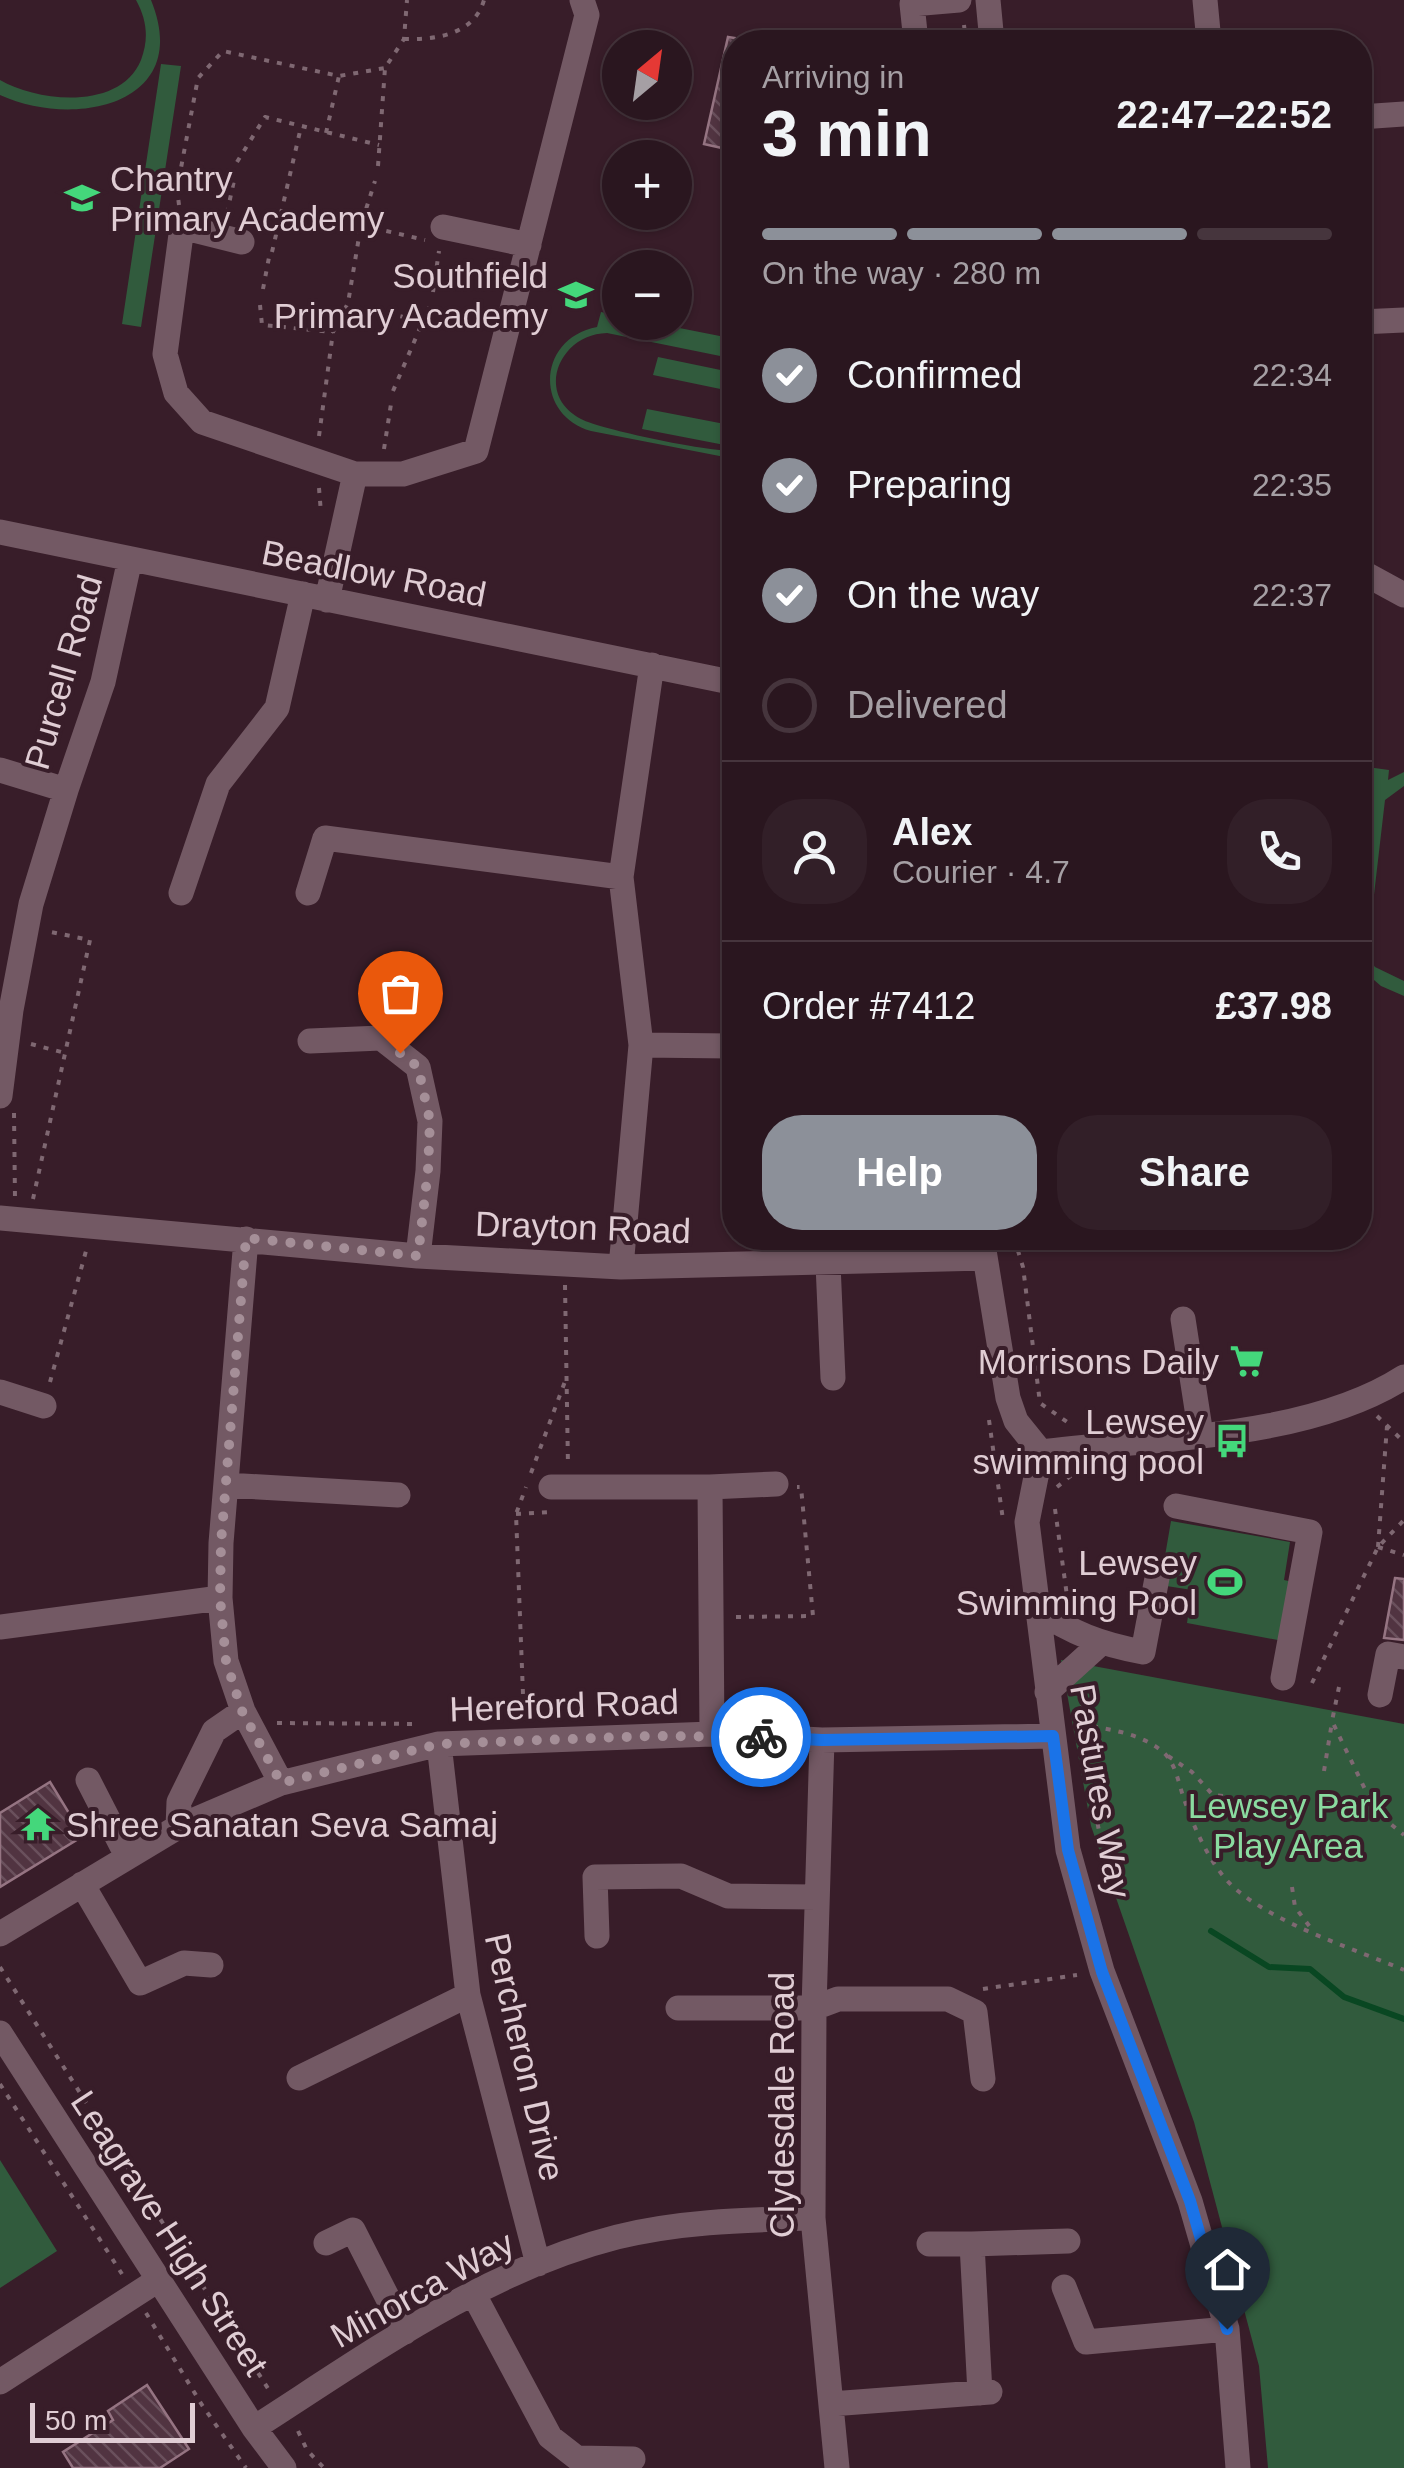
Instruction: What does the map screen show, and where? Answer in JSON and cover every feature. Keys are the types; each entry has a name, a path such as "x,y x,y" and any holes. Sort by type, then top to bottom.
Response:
{"street":[{"path":"232,240 182,227 165,354 176,393 202,422 367,474 403,474 476,451 587,16 582,0"},
{"path":"915,30 912,4 959,0"},
{"path":"988,0 991,30"},
{"path":"1205,0 1209,30"},
{"path":"1372,116 1404,114"},
{"path":"443,227 528,245"},
{"path":"1372,321 1404,320"},
{"path":"181,893 218,784 277,708 315,597 367,474"},
{"name":"Beadlow Road","path":"0,532 722,679"},
{"name":"Purcell Road","path":"0,1096 27,926 66,790 103,682 130,560"},
{"path":"1372,578 1404,595"},
{"path":"621,1267 642,1046 621,877 652,665"},
{"path":"0,770 66,790"},
{"path":"308,893 325,838 621,877"},
{"path":"310,1041 381,1038 418,1067 430,1121 418,1256"},
{"path":"642,1046 722,1046"},
{"name":"Drayton Road","path":"0,1218 418,1256 621,1267 828,1264 964,1250"},
{"path":"246,1238 220,1598 226,1661 242,1711 281,1783"},
{"path":"984,1250 1008,1398 1016,1422 1040,1452 1201,1435 1311,1418 1404,1376"},
{"path":"828,1264 833,1378"},
{"path":"1183,1319 1201,1435"},
{"path":"0,1392 44,1406"},
{"name":"Pastures Way","path":"1040,1452 1026,1522 1068,1850 1102,1972 1190,2201 1227,2329 1238,2468"},
{"path":"559,1486 776,1484"},
{"path":"226,1485 398,1496"},
{"path":"710,1487 712,1734"},
{"path":"1176,1506 1310,1532 1284,1678"},
{"path":"1035,1609 1071,1632 1100,1644 1143,1652 1157,1578"},
{"path":"0,1628 220,1598"},
{"path":"1047,1692 1100,1644"},
{"path":"1380,1695 1388,1654 1404,1657"},
{"path":"178,1827 179,1802 214,1731 242,1711"},
{"name":"Hereford Road","path":"0,1934 178,1827 281,1783 439,1744 712,1734 822,1740 1053,1736"},
{"name":"Clydesdale Road","path":"822,1740 814,2008 814,2218 837,2468"},
{"name":"Percheron Drive","path":"439,1744 468,1995 538,2264"},
{"path":"88,1780 128,1856"},
{"path":"596,1936 595,1877 681,1876 728,1896 817,1898"},
{"path":"82,1884 140,1983 184,1963 211,1966"},
{"path":"299,2078 468,1995"},
{"path":"678,2008 814,2008 838,1999 948,1999 975,2012 982,2079"},
{"name":"Leagrave High Street","path":"0,2032 254,2428 284,2468"},
{"name":"Minorca Way","path":"254,2428 405,2332 472,2294 538,2264 616,2238 702,2221 814,2218"},
{"path":"326,2243 354,2230 405,2332"},
{"path":"929,2244 1068,2241"},
{"path":"831,2404 985,2393 972,2244"},
{"path":"0,2382 158,2280"},
{"path":"1064,2286 1086,2342 1227,2329"},
{"path":"472,2294 550,2437 577,2458 633,2459"}],"path":[{"path":"378,166 385,68 404,39 407,0"},
{"path":"404,39 428,40 461,30 482,9 484,0"},
{"path":"182,227 178,189 198,78 223,51 339,76 385,68"},
{"path":"326,133 339,76"},
{"path":"237,162 264,118 379,145"},
{"path":"263,289 301,128"},
{"path":"235,176 232,240 272,252"},
{"path":"321,524 320,462 334,332 348,303 361,225 375,180"},
{"path":"361,225 430,241 443,227"},
{"path":"433,292 443,227"},
{"path":"260,305 262,324 334,332"},
{"path":"393,390 429,307"},
{"path":"338,322 375,310 422,321"},
{"path":"367,474 391,404"},
{"path":"27,926 90,940 29,1220"},
{"path":"32,1044 66,1053"},
{"path":"44,1406 92,1226"},
{"path":"1018,1250 1024,1267 1040,1403 1074,1426"},
{"path":"559,1486 566,1376 565,1264"},
{"path":"524,1740 516,1514 566,1376"},
{"path":"1361,1397 1404,1442"},
{"path":"1378,1547 1388,1426"},
{"path":"1053,1490 1079,1469"},
{"path":"711,1617 814,1616 801,1487 776,1484"},
{"path":"1055,1508 1070,1613"},
{"path":"1312,1682 1378,1547 1404,1520"},
{"path":"1378,1547 1404,1555"},
{"path":"1076,1688 1090,1726 1124,1732 1160,1750 1192,1772 1213,1795 1224,1796"},
{"path":"1324,1771 1339,1688"},
{"path":"1082,1702 1087,1766 1102,1842"},
{"path":"1332,1721 1376,1812 1404,1834"},
{"path":"1160,1750 1172,1762 1209,1854 1236,1890 1313,1931 1404,1970"},
{"path":"1292,1887 1294,1907 1313,1931"},
{"path":"0,1968 274,2399"},
{"path":"948,1999 969,1991 1102,1972"},
{"path":"0,2084 124,2278"},
{"path":"146,2313 246,2468"},
{"path":"298,2431 307,2450 324,2468"}],"green space":[{"path":"136,0 151,0 160,36 156,64 142,85 119,100 92,108 29,105 0,95 0,80 16,88 56,97 97,95 115,88 130,76 144,52 146,30"},
{"path":"161,64 181,66 141,327 122,324"},
{"path":"602,312 602,334 576,343 558,367 558,396 567,408 581,419 610,429 722,450 722,456 591,431 572,422 559,409 550,377 554,360 577,334 597,327"},
{"path":"692,331 722,336 722,356 641,340 692,340"},
{"path":"658,357 722,370 722,389 653,375"},
{"path":"647,409 722,423 722,444 642,429"},
{"path":"1372,768 1389,770 1388,780 1404,772 1404,786 1385,800 1372,912"},
{"path":"1372,962 1404,981 1404,996 1372,978"},
{"name":"Lewsey Swimming Pool","path":"1171,1521 1290,1542 1284,1580 1293,1582 1283,1641 1187,1623 1192,1590 1160,1585"},
{"name":"Lewsey Park Play Area","path":"1061,1660 1404,1724 1404,2468 1268,2468 1259,2366 1194,2122 1091,1826"},
{"path":"0,2160 57,2251 0,2288"}],"building":[{"path":"722,64 722,148 704,144"},
{"path":"1395,1578 1404,1579 1404,1640 1384,1638"},
{"name":"Shree Sanatan Seva Samaj","path":"50,1782 83,1836 0,1887 0,1813"},
{"path":"147,2385 189,2449 160,2468 73,2468 63,2452 113,2420 108,2411"}],"waterway":[{"path":"1211,1931 1269,1967 1310,1969 1344,1997 1404,2019"}],"way so far":[{"path":"400,1053 418,1067 430,1121 418,1256 246,1238 220,1598 226,1661 242,1711 281,1783 439,1744 712,1734 761,1737"}],"place":[{"name":"Chantry Primary Academy","path":"82,198"},
{"name":"Southfield Primary Academy","path":"576,295"},
{"name":"Morrisons Daily","path":"1247,1361"},
{"name":"Lewsey swimming pool","path":"1232,1441"},
{"name":"Lewsey Swimming Pool","path":"1225,1582"},
{"name":"Shree Sanatan Seva Samaj","path":"38,1824"}],"route":[{"path":"761,1737 822,1740 1053,1736 1068,1850 1102,1972 1190,2201 1227,2329"}]}
